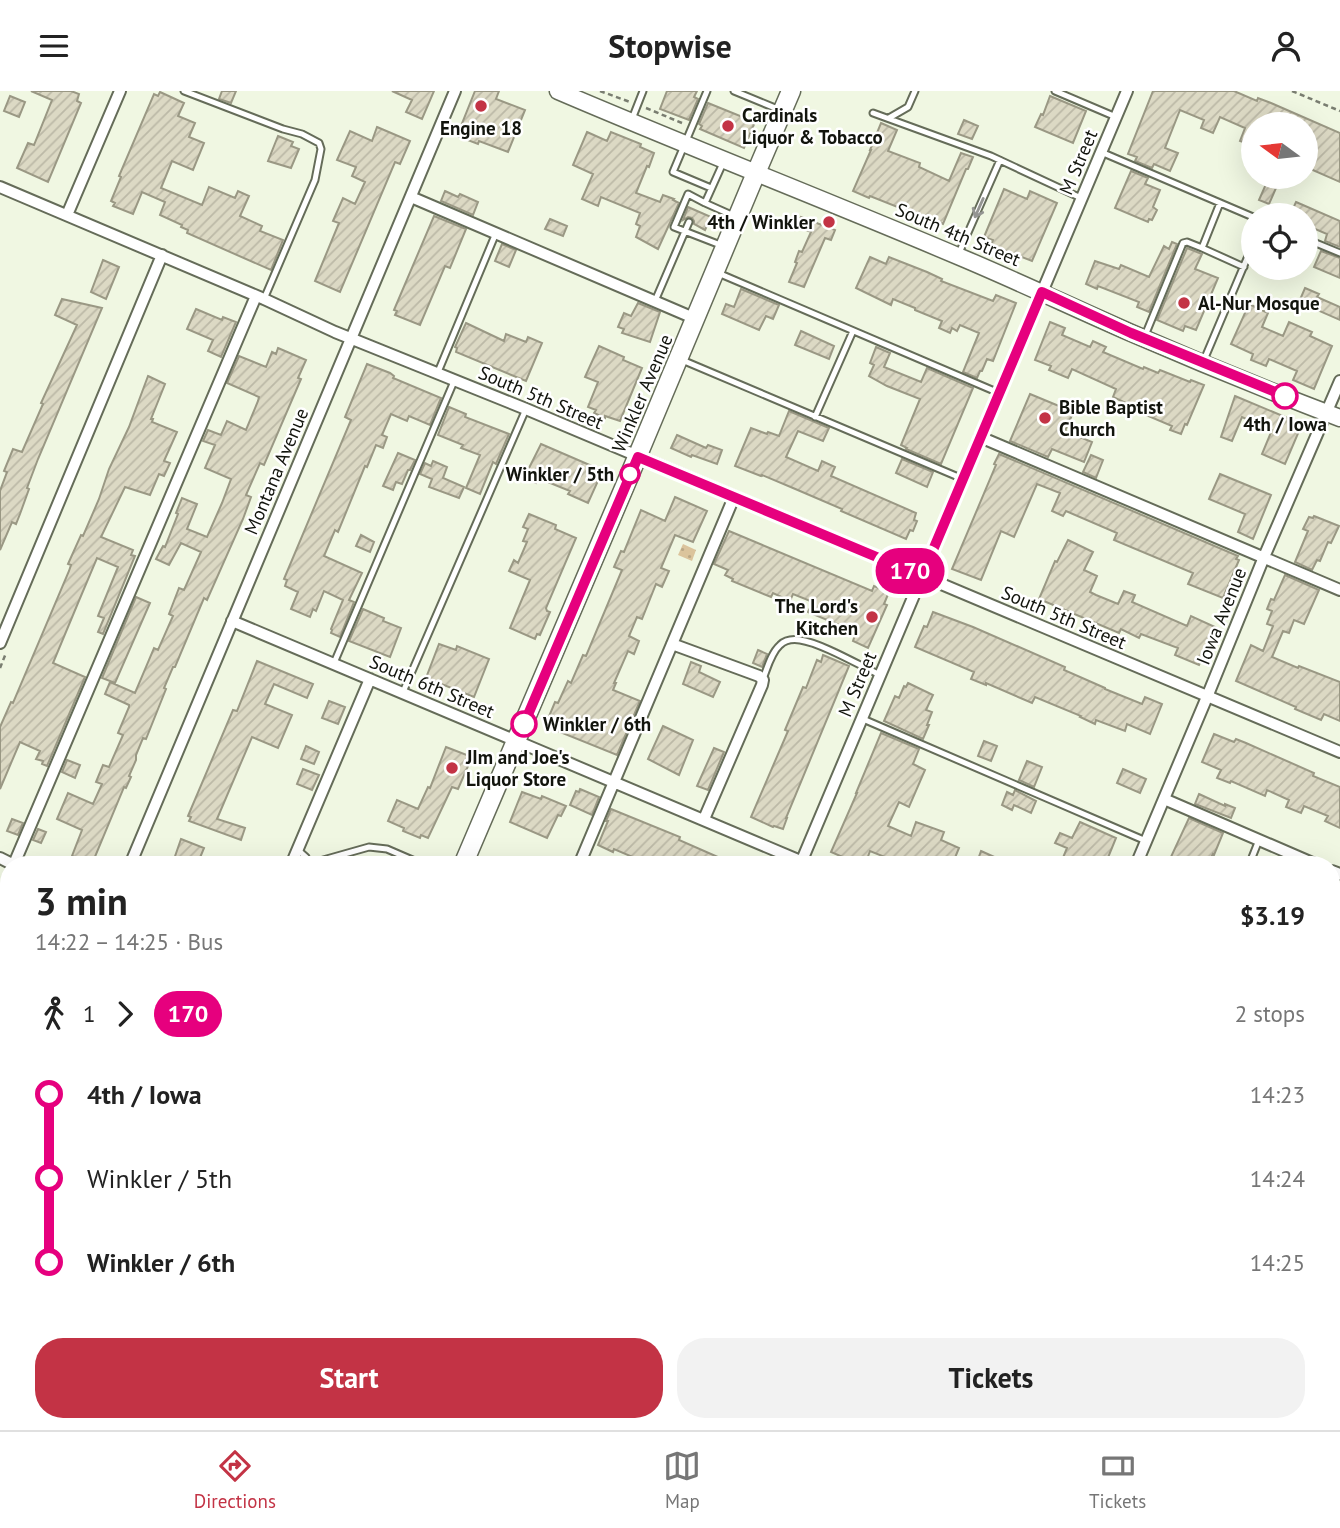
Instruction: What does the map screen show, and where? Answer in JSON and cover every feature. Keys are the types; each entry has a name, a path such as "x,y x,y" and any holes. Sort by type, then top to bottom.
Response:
{"main road":[{"name":"South 4th Street","path":"558,91 582,96 630,122 958,256 1144,338 1333,415"},
{"name":"Winkler Avenue","path":"467,856 791,91"}],"street":[{"path":"67,215 120,91"},
{"name":"Montana Avenue","path":"134,856 455,91"},
{"name":"M Street","path":"807,856 880,675 1127,91"},
{"name":"South 5th Street","path":"0,187 351,338 455,379 1340,752"},
{"path":"411,197 696,319"},
{"path":"0,643 162,255"},
{"path":"17,856 260,297"},
{"name":"Iowa Avenue","path":"1140,856 1264,557 1333,415 1340,381"},
{"path":"980,437 1340,590"},
{"path":"583,856 733,497"},
{"name":"South 6th Street","path":"232,621 788,856"},
{"path":"671,644 759,676 763,680 704,819"},
{"path":"294,856 370,679"},
{"path":"1164,799 1296,856"}],"lane":[{"path":"184,91 302,134 319,143 321,149 315,180 260,297"},
{"path":"630,122 643,91"},
{"path":"708,91 673,172 711,188"},
{"path":"734,91 783,111"},
{"path":"890,118 908,107 915,91"},
{"path":"1055,91 1116,117"},
{"path":"873,113 1000,160 1082,198"},
{"path":"1101,152 1241,213"},
{"path":"694,210 711,188 724,160"},
{"path":"958,256 1000,160"},
{"path":"725,247 674,227 688,194 737,218"},
{"path":"1202,248 1220,203"},
{"path":"708,216 712,207"},
{"path":"655,301 689,222"},
{"path":"700,237 703,229"},
{"path":"438,372 497,232"},
{"path":"1144,338 1184,243 1187,241 1241,266"},
{"path":"1318,244 1340,253"},
{"path":"715,272 999,393"},
{"path":"1203,363 1241,274"},
{"path":"815,417 853,331"},
{"path":"679,359 963,479"},
{"path":"334,664 455,379"},
{"path":"403,693 526,409"},
{"path":"763,680 777,648 781,643 791,640 802,640 823,648 880,675"},
{"path":"862,719 1146,841"},
{"path":"1253,856 1259,840"},
{"path":"337,856 369,847 387,849 403,856"},
{"path":"297,849 305,856"}],"path":[{"path":"600,91 638,104 692,128"},
{"path":"1292,91 1340,111"}],"shaded area":[{"path":"683,544 696,550 692,561 678,555"}],"building":[{"path":"31,91 71,91 79,94 77,101 81,103 48,182 17,168 28,143 34,145 52,100"},
{"path":"222,91 236,91 231,103 219,99"},
{"path":"392,91 434,91 422,119 406,112 412,100"},
{"path":"475,91 499,91 496,99 525,110 508,152 457,136"},
{"path":"667,91 697,91 694,97 698,99 689,120 660,109"},
{"path":"1153,91 1234,91 1292,112 1241,112 1241,126 1220,117 1213,133 1201,128 1204,120 1180,110 1165,148 1178,153 1170,171 1154,164 1152,168 1135,161 1137,157 1128,154"},
{"path":"160,92 184,103 178,116 195,123 189,137 204,143 193,170 172,161 161,188 202,205 209,187 235,198 238,191 249,196 240,216 262,226 260,231 283,240 271,270 187,233 188,230 181,227 182,225 160,215 165,202 142,192 133,214 113,206 115,203 111,201 121,177 119,176 154,94 158,96"},
{"path":"10,96 25,102 19,117 4,111"},
{"path":"1050,96 1086,111 1073,143 1035,127"},
{"name":"Cardinals Liquor & Tobacco","path":"708,103 755,122 744,148 700,129 702,126 699,124"},
{"path":"964,120 978,126 972,139 958,134"},
{"path":"881,123 897,130 888,151 920,163 919,167 949,181 961,153 973,157 943,224 931,219 928,225 918,221 921,215 853,191"},
{"path":"1318,123 1340,133 1340,182 1318,172"},
{"path":"377,127 410,141 400,164 395,162 340,292 315,281 339,223 333,221 343,198 355,204 365,182 352,176 356,167 337,160 350,131 372,141"},
{"path":"587,132 607,141 611,132 641,144 640,147 654,153 636,193 660,202 663,195 679,203 658,249 636,237 640,226 636,224 640,213 601,197 598,206 582,199 593,174 573,165"},
{"path":"278,136 293,142 291,146 299,149 291,168 268,161"},
{"path":"1131,171 1148,178 1145,184 1160,190 1153,207 1157,210 1148,222 1115,208"},
{"path":"1004,189 1027,199 1030,191 1057,203 1032,261 991,245 993,240 984,237"},
{"path":"1264,189 1276,189 1269,203 1259,200"},
{"path":"445,191 478,202 473,215 441,201"},
{"path":"688,207 711,217 705,230 694,224 692,218 683,220"},
{"path":"1318,212 1340,221 1340,247 1325,241 1327,234 1318,230"},
{"path":"434,216 466,229 450,268 445,266 420,325 395,315 397,311 394,310"},
{"path":"801,217 835,230 831,240 825,238 804,287 789,282 799,251 802,252 811,232 797,226"},
{"path":"550,219 567,226 563,236 545,229"},
{"path":"1172,242 1177,244 1149,312 1137,307 1139,302 1086,284 1095,261 1119,269 1121,265 1149,277 1164,246 1169,249"},
{"path":"502,244 516,250 509,267 495,261"},
{"name":"Al-Nur Mosque","path":"1187,248 1202,254 1195,269 1218,278 1196,330 1185,326 1183,331 1157,320"},
{"path":"1321,251 1340,258 1340,278 1318,269"},
{"path":"870,257 886,264 889,257 993,301 996,295 1016,303 993,361 987,359 977,378 963,372 979,333 960,325 957,331 952,328 950,333 939,328 942,321 915,308 893,299 891,305 856,288"},
{"path":"103,260 119,267 106,299 91,292"},
{"path":"1305,288 1319,294 1317,297 1340,307 1340,320 1299,302"},
{"path":"741,289 779,305 773,319 766,316 759,330 722,314 726,304 734,307"},
{"path":"62,299 102,308 38,459 16,524 12,522 0,550 0,491 7,472 4,471 13,449 22,452 77,325 55,315"},
{"path":"638,303 660,312 650,342 622,333 624,329 618,327 624,313 631,316"},
{"path":"1249,304 1268,313 1262,327 1283,336 1289,322 1312,332 1310,336 1332,346 1314,389 1293,380 1297,371 1269,359 1266,366 1251,360 1253,354 1231,344"},
{"path":"196,309 222,320 223,317 236,322 221,357 208,351 213,340 187,329"},
{"path":"1050,322 1065,328 1062,335 1090,347 1093,341 1106,347 1103,352 1143,369 1144,367 1158,373 1160,370 1204,385 1181,434 1170,430 1172,426 1113,397 1116,389 1072,369 1068,378 1049,370 1051,366 1035,360"},
{"path":"466,323 504,341 506,334 526,342 528,337 542,343 526,381 456,352 455,347"},
{"path":"801,331 834,346 829,359 795,345"},
{"path":"599,346 642,368 620,421 605,418 588,407 598,382 585,377"},
{"path":"876,347 890,353 884,367 921,382 927,368 973,388 941,464 901,445 920,399 869,376 874,365 870,363"},
{"path":"278,348 306,360 298,378 301,379 264,465 260,463 246,495 251,497 243,519 173,667 146,739 143,738 136,755 129,776 131,777 126,788 124,787 95,856 72,856 82,830 57,819 68,793 93,804 102,784 96,782 103,765 109,767 123,735 118,733 129,705 105,694 110,682 135,693 154,648 158,650 173,616 169,614 179,588 184,590 201,552 181,543 169,565 156,559 163,546 165,547 182,498 197,504 187,529 207,537 231,479 205,468 215,445 203,441 208,430 221,435 227,421 246,430 259,397 227,383 239,356 266,367 272,352 276,354"},
{"path":"367,364 441,398 430,425 409,416 407,421 391,414 382,435 387,437 383,448 376,445 338,532 335,530 324,556 362,573 349,600 354,602 340,637 331,633 331,629 343,600 324,591 316,611 313,609 310,617 291,609 298,592 285,586 287,580 284,579 351,420 345,417"},
{"path":"148,376 165,384 151,419 152,422 177,432 164,461 170,463 164,476 159,474 150,495 125,487 101,537 133,550 131,555 135,556 103,634 98,632 104,618 98,616 118,567 97,558 78,603 53,663 85,677 47,766 36,759 40,751 20,742 0,789 0,727 11,702 13,703 69,571 71,565 68,564 99,499"},
{"path":"1030,394 1071,411 1069,414 1072,415 1065,431 1092,442 1084,462 1052,449 1048,457 1010,441"},
{"path":"1235,396 1302,424 1285,464 1262,454 1272,430 1242,417 1232,441 1221,437"},
{"path":"449,407 466,414 465,417 509,434 496,464 493,462 480,494 466,488 480,455 438,435"},
{"path":"789,411 829,428 823,441 798,431 786,457 818,471 822,461 835,467 831,476 916,513 914,520 917,521 906,539 793,488 735,466 751,428 779,436"},
{"path":"677,435 706,448 708,445 722,450 717,464 671,448"},
{"path":"541,444 602,472 588,503 568,494 570,491 538,478 536,483 524,478"},
{"path":"398,453 415,460 402,484 396,482 393,490 383,486"},
{"path":"999,454 1238,556 1236,559 1239,560 1223,598 1188,584 1193,573 1114,540 1117,533 1066,511 1063,516 1052,511 1060,493 1037,484 1014,537 1001,531 981,580 952,569"},
{"path":"1091,455 1103,460 1096,478 1083,472"},
{"path":"902,459 933,472 927,487 896,473"},
{"path":"433,461 447,467 443,478 464,487 459,498 429,487 432,479 420,474 425,463 431,466"},
{"path":"1220,474 1271,495 1253,539 1238,532 1245,514 1209,499"},
{"path":"675,497 707,511 693,542 675,535 661,568 669,571 662,587 656,584 642,619 637,617 629,636 639,641 634,654 628,651 613,690 640,701 617,755 545,726 555,702 558,703 568,681 571,683 583,655 586,656 622,570 614,567 621,551 624,552 641,510 665,521"},
{"path":"529,514 556,525 555,529 576,538 546,608 550,612 540,635 537,634 535,639 510,628 530,580 509,571 514,560 518,563 527,542 523,541 528,529 523,527"},
{"path":"1314,516 1339,526 1320,561 1317,560 1312,570 1295,562 1308,531 1303,529 1309,517"},
{"path":"729,531 872,591 874,586 889,592 884,604 887,605 868,648 853,641 856,632 808,612 813,602 793,594 790,601 773,593 771,597 732,581 733,579 725,575 728,570 714,564"},
{"path":"361,535 374,542 370,552 356,546"},
{"path":"1068,540 1093,552 1084,570 1097,576 1090,592 1118,604 1124,591 1135,595 1132,602 1187,626 1191,616 1215,627 1199,665 1175,655 1178,648 1141,634 1139,638 1121,629 1119,633 1039,599 1055,561 1057,562"},
{"path":"1285,575 1319,590 1304,624 1294,620 1289,633 1283,631 1272,657 1340,682 1340,721 1324,714 1321,720 1236,681 1251,645 1263,651 1273,626 1267,624 1272,611 1267,609"},
{"path":"136,597 150,603 115,683 102,678"},
{"path":"363,609 401,628 390,657 349,641"},
{"path":"933,612 1065,667 1064,670 1142,704 1145,697 1162,704 1150,734 1127,724 1125,731 1096,720 1095,724 1035,697 1032,703 971,679 974,672 915,647"},
{"path":"439,644 456,650 457,646 489,659 474,697 426,678"},
{"path":"758,650 767,654 762,667 753,663"},
{"path":"823,655 849,666 783,829 773,827 751,817 788,731 785,730 803,687 806,688 817,660 821,662"},
{"path":"257,661 313,684 307,698 274,684 265,704 292,715 278,748 252,737 217,819 245,828 241,840 189,821 191,817 188,816"},
{"path":"691,662 701,666 699,672 720,682 713,697 683,684"},
{"path":"908,683 933,695 926,710 932,712 923,739 884,721 895,696 899,698"},
{"path":"329,701 345,707 338,724 322,718"},
{"path":"663,726 693,740 679,775 648,759"},
{"path":"881,733 919,749 913,764 925,770 909,807 899,802 888,826 911,836 916,822 944,832 941,840 959,848 956,856 882,856 870,851 868,856 840,856 831,852"},
{"path":"1214,734 1234,742 1236,739 1246,743 1340,787 1340,828 1325,821 1328,816 1304,806 1301,813 1286,807 1289,800 1267,790 1265,796 1231,781 1230,783 1217,778 1221,770 1202,762"},
{"path":"984,741 997,746 991,761 978,756"},
{"path":"306,746 319,752 314,764 301,759"},
{"path":"446,747 472,757 458,789 452,787 428,838 421,835 420,838 388,821 397,800 418,809 428,787 430,788"},
{"path":"714,748 724,752 708,790 697,786"},
{"path":"67,760 80,765 75,778 62,772"},
{"path":"1027,761 1042,767 1034,787 1019,780"},
{"path":"303,769 319,775 312,790 297,784"},
{"path":"1123,769 1146,779 1140,793 1117,783"},
{"path":"580,789 599,797 592,815 570,805 576,791 579,792"},
{"path":"1015,790 1036,801 1031,813 1014,805 1012,810 1002,805 1007,792 1013,795"},
{"path":"522,792 541,799 542,796 566,806 561,816 558,815 547,838 510,822"},
{"path":"1199,794 1235,808 1231,818 1195,804"},
{"path":"611,809 680,837 679,840 715,856 630,856 614,849 613,852 598,845"},
{"path":"1189,818 1223,833 1212,856 1171,856"},
{"path":"12,819 23,823 18,835 7,831"},
{"path":"1080,822 1116,838 1109,856 1064,856 1067,848 1055,843 1060,833 1072,838"},
{"path":"38,829 46,832 41,843 33,840"},
{"path":"181,839 204,848 201,856 175,856"},
{"path":"981,851 992,856 979,856"}],"bus line":[{"name":"170","path":"524,724 638,457 922,576 1042,292 1131,333 1285,396"}],"place":[{"name":"Engine 18","path":"481,106"},
{"name":"Cardinals Liquor & Tobacco","path":"728,126"},
{"name":"4th / Winkler","path":"829,222"},
{"name":"Al-Nur Mosque","path":"1184,303"},
{"name":"4th / Iowa","path":"1285,396"},
{"name":"Bible Baptist Church","path":"1045,418"},
{"name":"Winkler / 5th","path":"630,474"},
{"name":"The Lord's Kitchen","path":"872,617"},
{"name":"Winkler / 6th","path":"524,724"},
{"name":"JIm and Joe's Liquor Store","path":"452,768"}]}
